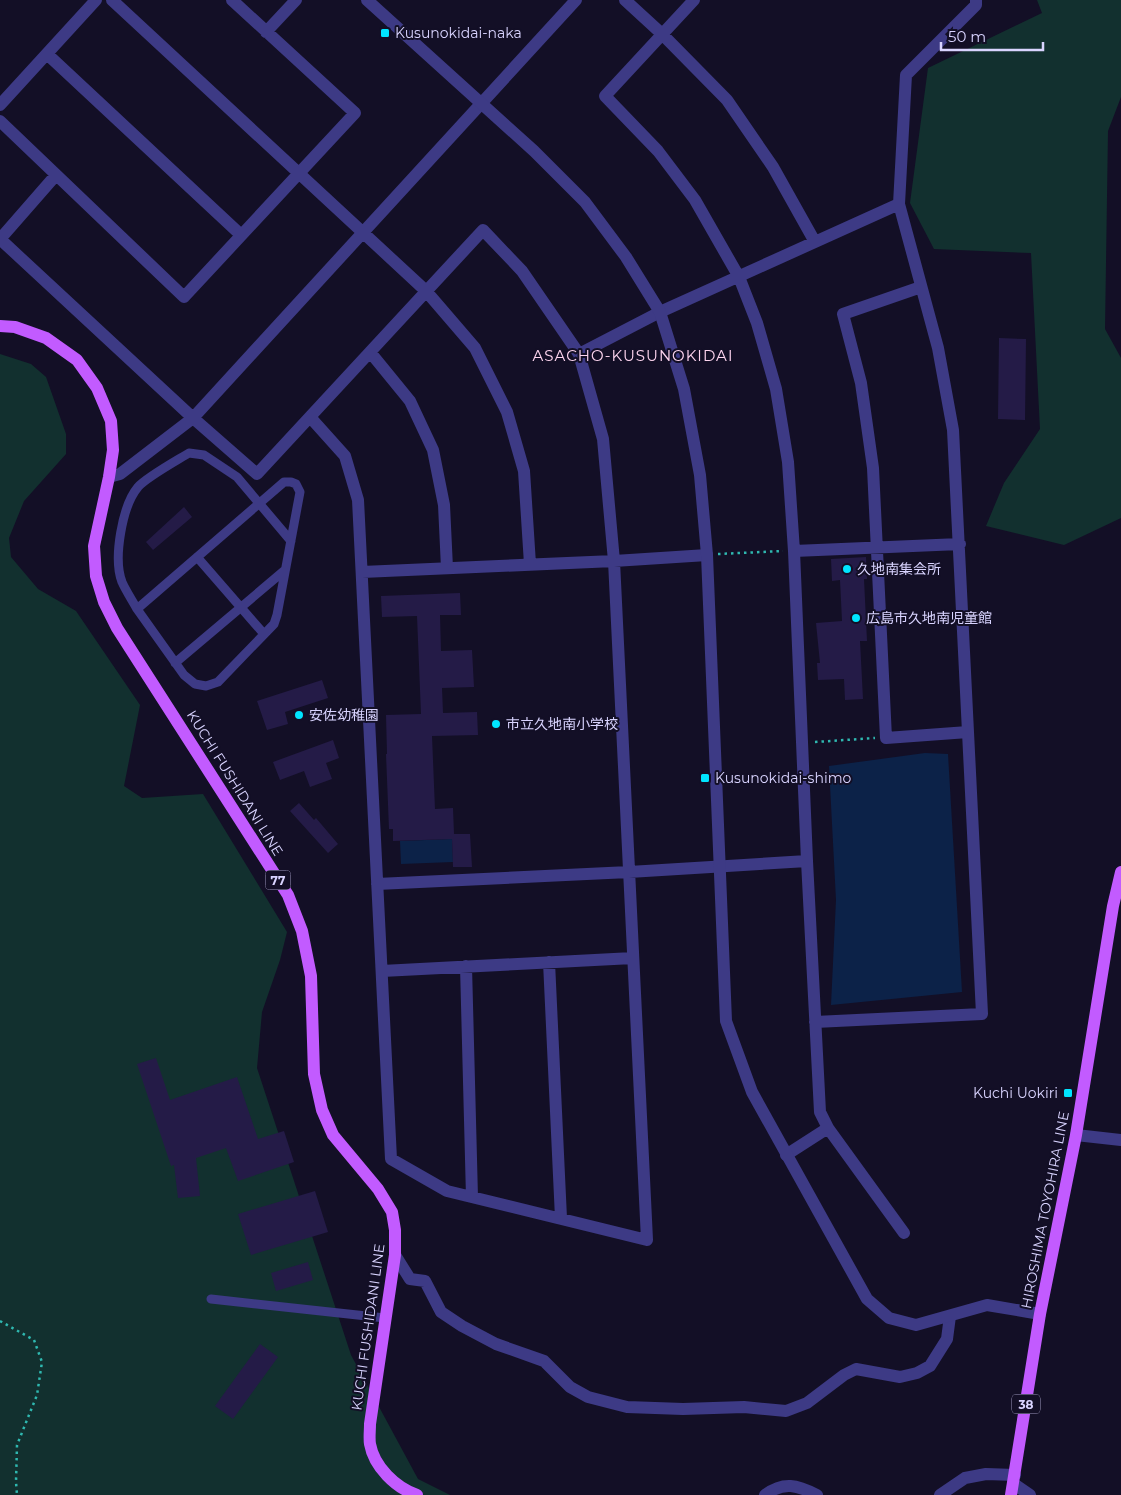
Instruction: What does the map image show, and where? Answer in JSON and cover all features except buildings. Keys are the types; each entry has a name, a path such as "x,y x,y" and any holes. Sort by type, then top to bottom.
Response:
{"main road":[{"name":"KUCHI FUSHIDANI LINE","path":"0,326 16,327 46,338 77,360 97,388 111,421 113,450 94,546 96,576 104,602 117,628 288,895 302,931 311,976 314,1074 322,1110 333,1136 378,1188 392,1212 395,1230 395,1255 370,1424 370,1445 378,1465 392,1481 410,1493 417,1495"},
{"name":"HIROSHIMA TOYOHIRA LINE","path":"1013,1485 1040,1314 1076,1135 1113,906 1121,872"}],"street":[{"path":"0,105 96,0"},
{"path":"112,0 426,291 475,348 508,412 524,471 530,564"},
{"path":"0,121 184,296 355,113 232,0"},
{"path":"266,32 296,0"},
{"path":"367,0 534,151 585,202 626,257 660,312 684,389 700,475 711,555 718,866 726,1021 752,1092 867,1299 889,1318 916,1325 986,1305 1040,1314"},
{"path":"109,477 120,474 193,418 576,0"},
{"path":"625,0 662,34 727,100 773,167 815,242"},
{"path":"694,0 605,96 658,151 695,200 739,277 757,323 776,389 788,462 790,551 820,1112 828,1128 904,1233"},
{"path":"816,1022 982,1014 953,430 938,348 899,204 906,76 976,5 976,0"},
{"path":"48,54 241,235"},
{"path":"56,174 0,239 193,418 257,474 483,230 522,271 579,354 603,439 614,561 647,1240 447,1191 391,1159 358,500 345,456 310,417"},
{"path":"579,354 660,312 899,204"},
{"path":"921,287 843,314 861,383 873,468 886,738 968,732"},
{"path":"370,352 410,400 433,450 444,506 447,568"},
{"path":"790,551 960,544"},
{"path":"362,572 711,555"},
{"path":"378,884 807,861"},
{"path":"382,970 633,958"},
{"path":"549,962 561,1218"},
{"path":"466,966 472,1197"},
{"path":"786,1155 828,1128"},
{"path":"1076,1135 1121,1140"},
{"path":"395,1255 410,1279 425,1281 441,1312 462,1326 496,1344 544,1361 570,1387 588,1397 627,1407 683,1409 744,1407 786,1410 807,1403 856,1368 900,1378 917,1373 930,1366 947,1340 950,1316"},
{"path":"940,1495 965,1478 986,1474 1013,1485 1030,1495"},
{"path":"765,1495 776,1488 793,1486 817,1495"}],"lane":[{"path":"137,609 259,504 284,482 291,482 296,484 300,492 286,570 274,624 218,682 206,686 195,684 184,675 175,663 137,609 122,582 118,564 118,541 134,494 140,486 189,453 204,455 237,477 259,504 291,541"},
{"path":"197,557 264,634"},
{"path":"175,663 286,570"},
{"path":"211,1299 385,1318"}],"path":[{"path":"711,555 790,551"},
{"path":"809,742 879,738"},
{"path":"0,1321 34,1340 42,1362 37,1395 17,1445 17,1495"}],"green space":[{"path":"1037,0 1121,0 1121,97 1108,131 1105,329 1121,358 1121,518 1064,545 986,526 1004,483 1040,429 1031,253 934,249 910,203 928,68 1042,13"},
{"path":"0,354 31,364 46,377 66,434 66,454 24,501 9,538 11,557 38,589 76,611 140,705 124,786 142,798 203,794 287,932 280,960 262,1012 257,1068 351,1355 418,1479 450,1495 0,1495"}],"water":[{"path":"925,753 948,754 962,992 831,1005 836,900 829,766"},
{"path":"452,839 453,862 401,864 400,841"}],"place":[{"name":"Kusunokidai-naka","path":"385,33"},
{"name":"久地南集会所","path":"847,569"},
{"name":"広島市久地南児童館","path":"856,618"},
{"name":"安佐幼稚園","path":"299,715"},
{"name":"市立久地南小学校","path":"496,724"},
{"name":"Kusunokidai-shimo","path":"705,778"},
{"name":"Kuchi Uokiri","path":"1068,1093"}],"district":[{"name":"ASACHO-KUSUNOKIDAI","path":"633,355"}]}
